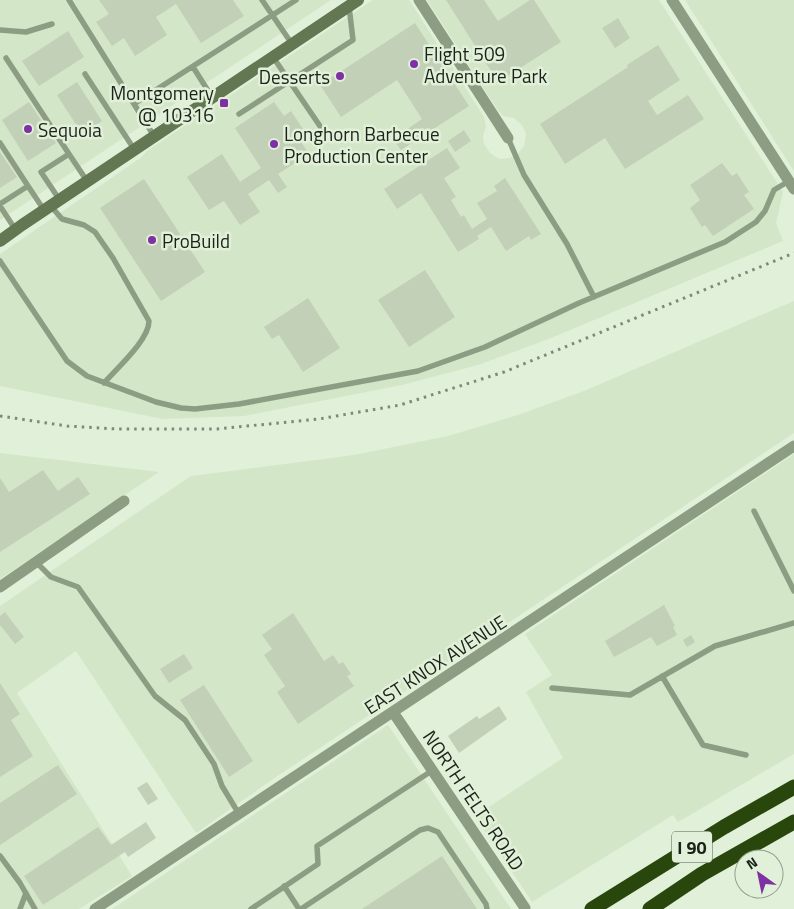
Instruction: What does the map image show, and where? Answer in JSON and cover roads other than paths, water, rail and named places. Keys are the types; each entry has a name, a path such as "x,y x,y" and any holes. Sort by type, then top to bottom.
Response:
{"highway":[{"name":"I 90","path":"592,909 724,827 794,787"},
{"name":"I 90","path":"650,909 702,874 794,822"}],"main road":[{"path":"0,241 15,229 353,3"}],"street":[{"path":"419,0 508,138"},
{"path":"672,0 791,185"},
{"name":"EAST KNOX AVENUE","path":"95,909 794,446"},
{"path":"0,587 124,502"},
{"name":"NORTH FELTS ROAD","path":"393,712 525,908"}],"lane":[{"path":"69,0 154,136"},
{"path":"262,0 292,44"},
{"path":"134,104 296,0"},
{"path":"239,114 353,40 353,3"},
{"path":"0,30 26,32 52,24"},
{"path":"273,56 324,132"},
{"path":"6,58 87,181"},
{"path":"193,66 212,97"},
{"path":"85,74 134,149"},
{"path":"508,138 520,168 568,244 594,296"},
{"path":"0,143 28,186 51,205 62,219 84,225 95,232 113,258 149,321 149,328 139,344 104,383"},
{"path":"51,205 41,172 69,154"},
{"path":"0,261 67,361 87,376 104,383 156,402 195,409 239,404 418,371 485,347 594,296 704,252 738,234 756,222 765,211 774,190 791,185"},
{"path":"15,229 0,205 28,186"},
{"path":"754,511 794,591"},
{"path":"36,562 51,577 78,587 155,696 185,720 214,764 222,786 239,814"},
{"path":"552,688 630,695 715,646 794,623"},
{"path":"662,676 704,745 746,755"},
{"path":"251,909 318,864 318,846 433,770"},
{"path":"284,886 300,909 416,832 428,828 438,832 486,904 487,909"},
{"path":"0,856 35,909"},
{"path":"20,909 26,893"}],"railway":[{"path":"0,416 67,426 117,429 217,429 319,419 400,405 504,372 794,253"}],"place":[{"name":"Flight 509 Adventure Park","path":"414,64"},
{"name":"Desserts","path":"340,76"},
{"name":"Montgomery @ 10316","path":"224,103"},
{"name":"Sequoia","path":"28,129"},
{"name":"Longhorn Barbecue Production Center","path":"274,144"},
{"name":"ProBuild","path":"152,240"}]}
